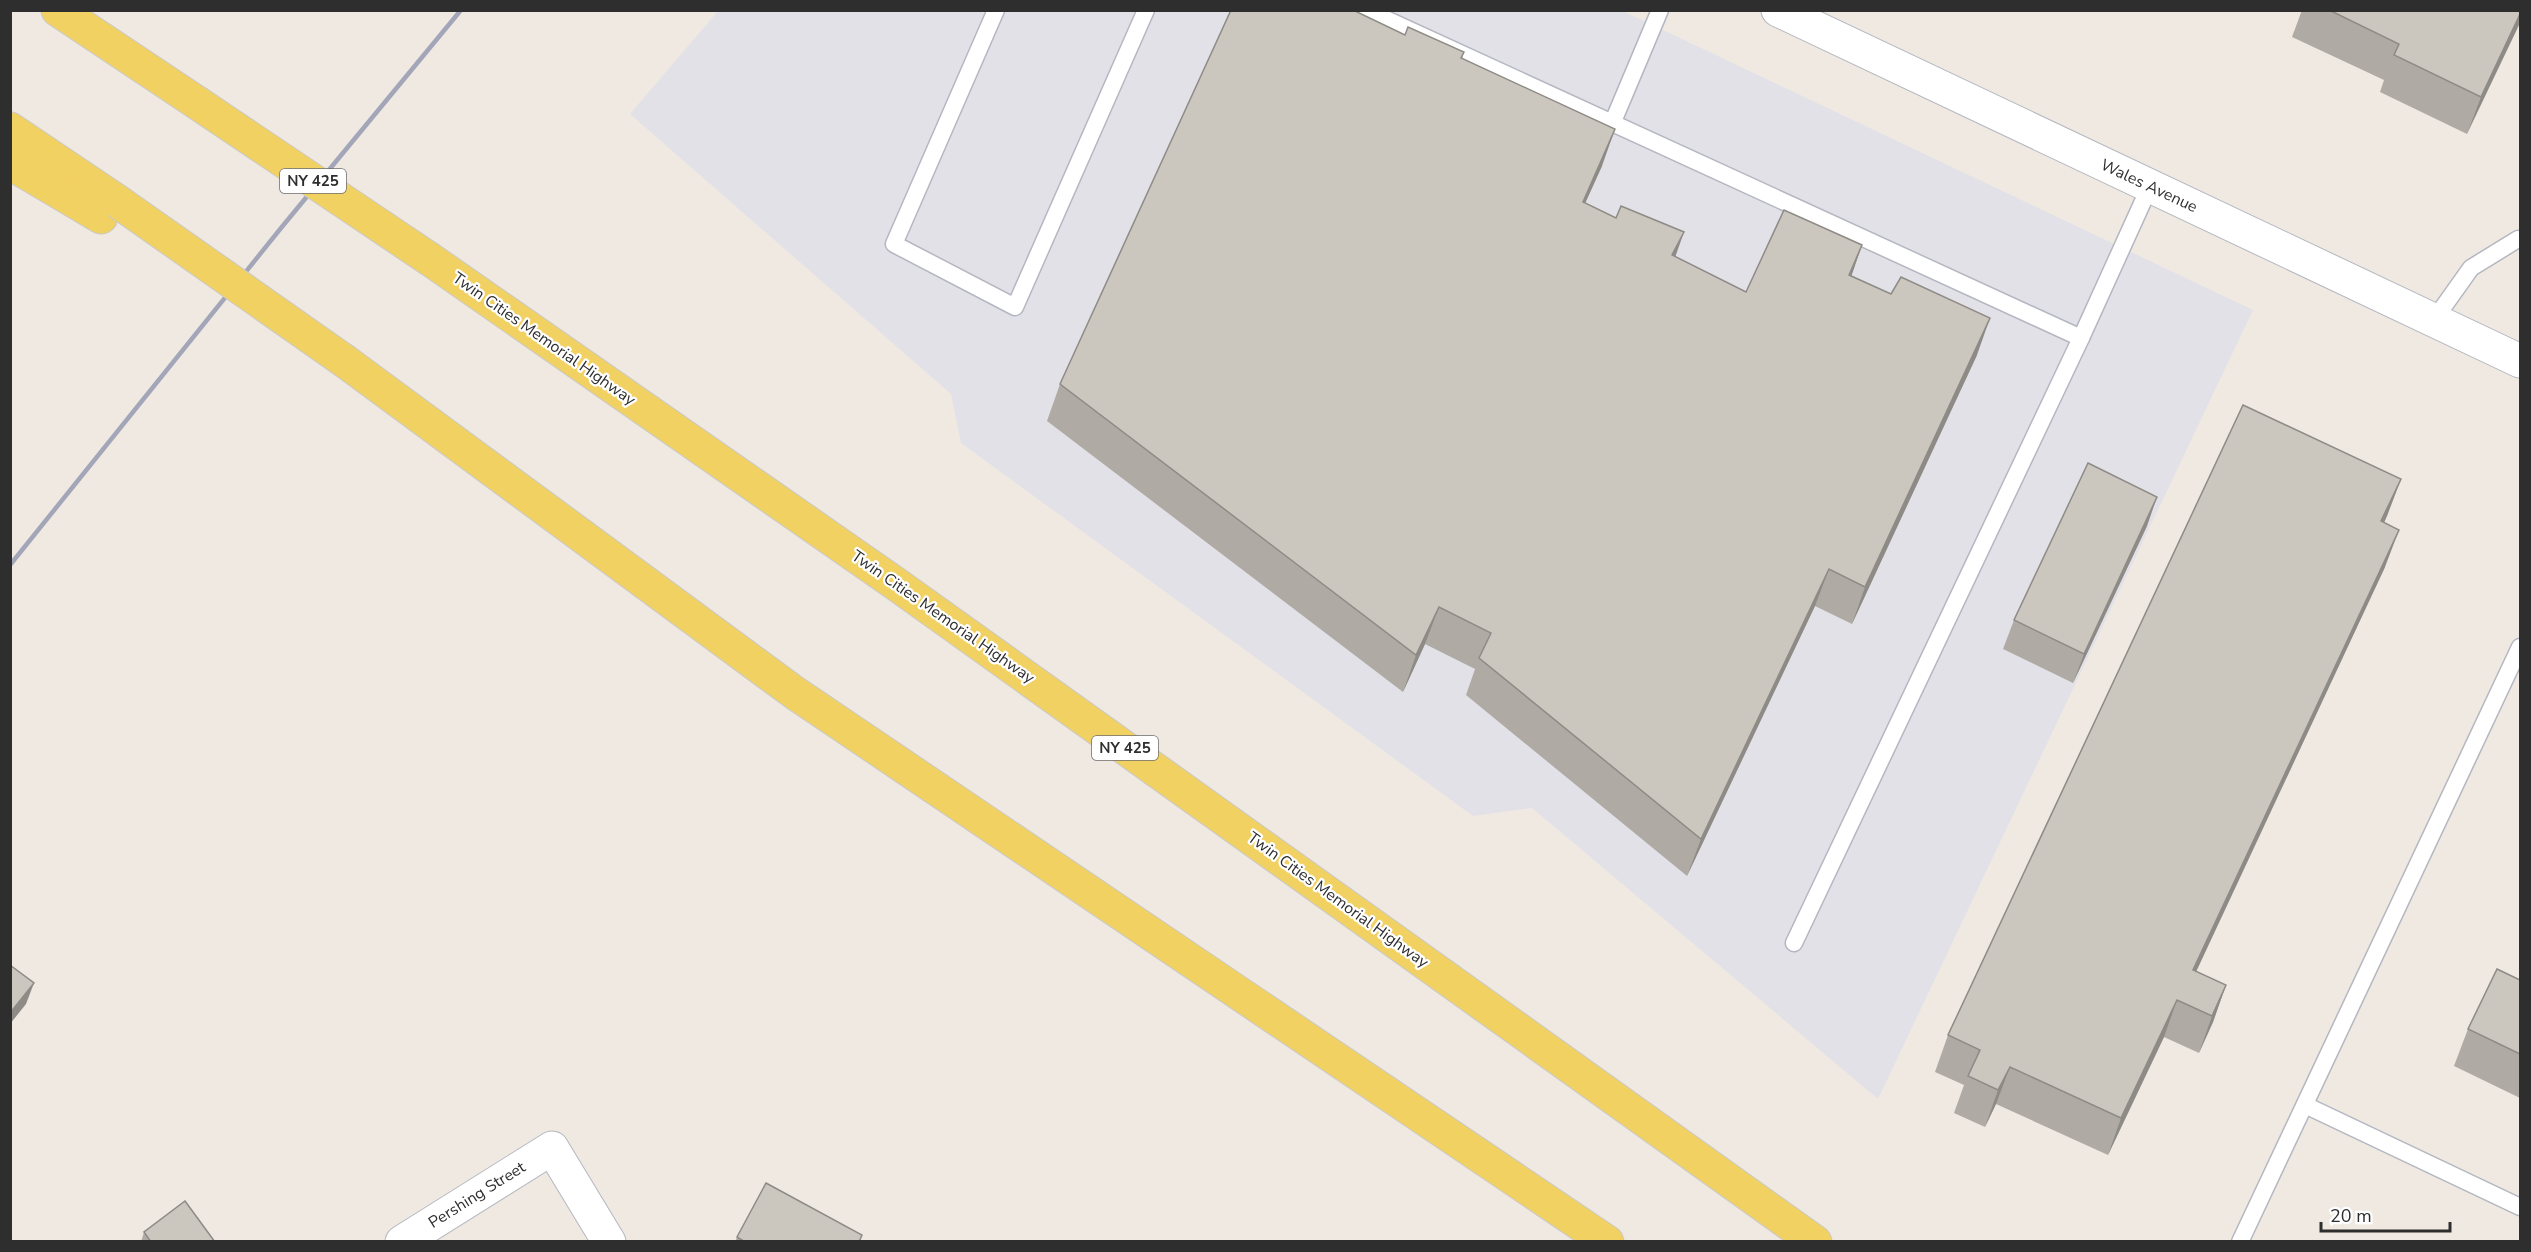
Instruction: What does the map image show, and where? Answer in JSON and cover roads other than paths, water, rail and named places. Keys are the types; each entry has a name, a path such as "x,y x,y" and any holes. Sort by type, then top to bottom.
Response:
{"main road":[{"name":"Twin Cities Memorial Highway","path":"58,10 430,260 896,584 1815,1242"},
{"path":"89,10 136,62"},
{"path":"10,129 109,208"},
{"path":"10,163 109,208 266,304 795,693 1607,1242"}],"street":[{"name":"Wales Avenue","path":"1778,10 2520,361"},
{"name":"Pershing Street","path":"402,1242 552,1148 609,1242"}],"lane":[{"path":"996,10 894,244 1015,307 1146,10"},
{"path":"1366,10 2081,338"},
{"path":"1612,124 1660,10"},
{"path":"1794,943 2081,338 2150,186"},
{"path":"2434,320 2471,268 2518,239 2520,240"},
{"path":"2240,1242 2520,646"},
{"path":"2305,1105 2520,1207"}],"railway":[{"path":"10,565 281,228 461,10"}]}
